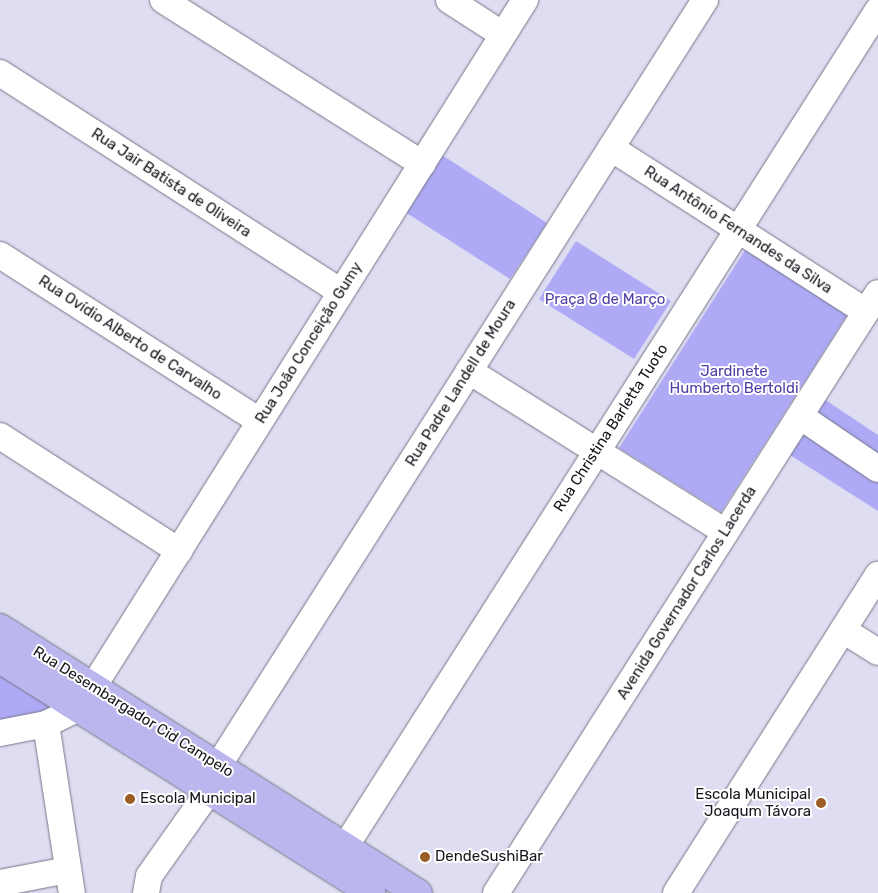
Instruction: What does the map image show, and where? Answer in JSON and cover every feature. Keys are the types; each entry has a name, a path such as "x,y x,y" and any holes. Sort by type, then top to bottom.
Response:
{"main road":[{"name":"Rua Desembargador Cid Campelo","path":"0,628 93,687 372,893"},
{"name":"Rua Desembargador Cid Campelo","path":"0,659 77,709 345,846 418,893"},
{"path":"77,709 93,687"}],"street":[{"path":"163,0 422,164"},
{"path":"449,0 503,35"},
{"name":"Rua João Conceição Gumy","path":"93,687 525,0"},
{"name":"Rua Padre Landell de Moura","path":"146,893 149,876 214,778 704,0"},
{"name":"Rua Christina Barletta Tuoto","path":"345,846 878,10"},
{"name":"Rua Jair Batista de Oliveira","path":"0,74 341,292"},
{"name":"Rua Antônio Fernandes da Silva","path":"611,148 738,230 872,303"},
{"name":"Rua Ovídio Alberto de Carvalho","path":"0,254 260,421"},
{"name":"Avenida Governador Carlos Lacerda","path":"496,893 872,303"},
{"path":"469,371 726,532"},
{"path":"800,416 878,470"},
{"path":"0,436 178,551"},
{"path":"676,893 878,575"},
{"path":"843,630 878,652"},
{"path":"0,733 46,724 77,709"},
{"path":"0,883 70,881 46,724"}],"green space":[{"path":"442,155 547,223 510,279 405,212"},
{"name":"Praça 8 de Março","path":"576,241 671,301 634,359 539,299"},
{"name":"Jardinete Humberto Bertoldi","path":"747,247 849,312 721,512 619,448"},
{"path":"824,399 878,435 878,456 814,414"},
{"path":"804,434 878,482 878,511 790,455"},
{"path":"0,673 62,713 0,725"}],"place":[{"name":"Escola Municipal","path":"130,799"},
{"name":"Escola Municipal Joaqum Távora","path":"821,803"},
{"name":"DendeSushiBar","path":"425,857"}]}
